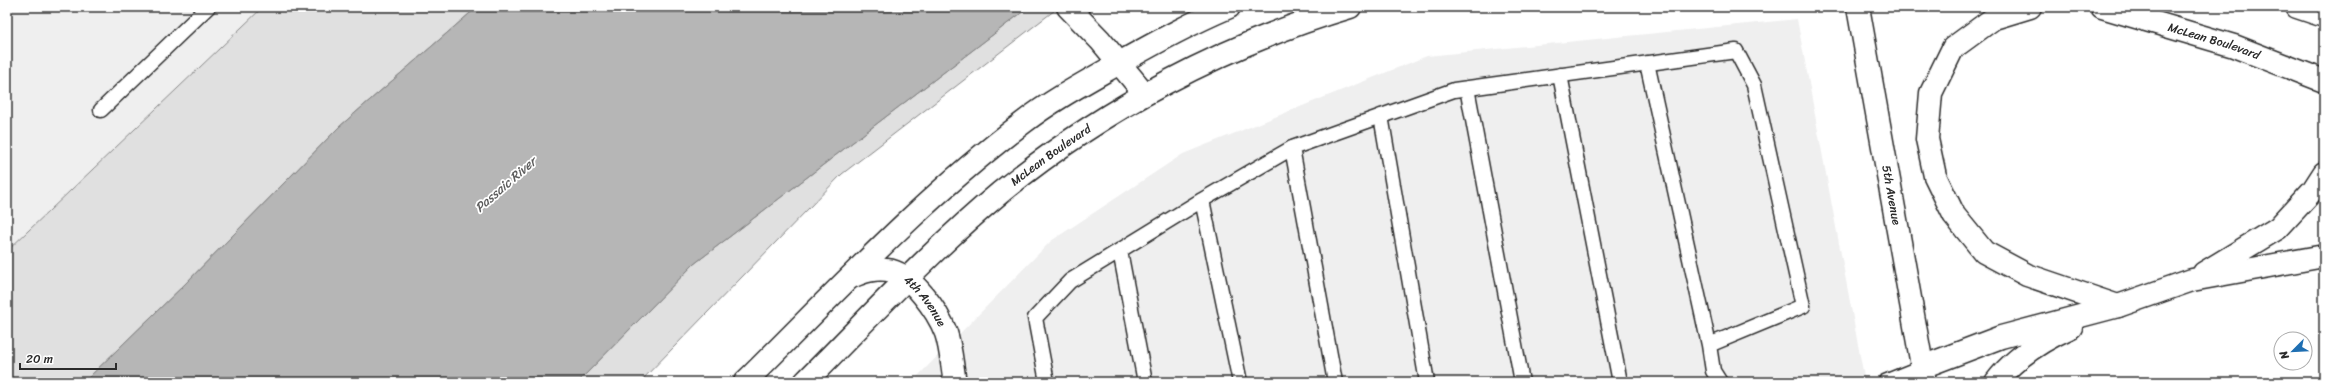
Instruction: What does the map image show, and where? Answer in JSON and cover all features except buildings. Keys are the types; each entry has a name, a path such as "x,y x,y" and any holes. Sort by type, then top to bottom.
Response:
{"main road":[{"path":"1068,7 1100,40 1145,94"},
{"path":"745,382 928,202 974,161 1025,121 1075,87 1192,23 1229,7"},
{"name":"McLean Boulevard","path":"805,382 907,279 1000,193 1050,155 1145,94 1210,61 1266,37 1350,7"},
{"name":"5th Avenue","path":"1858,7 1923,375"},
{"path":"2030,7 1994,18 1953,48 1931,93 1927,139 1934,176 1954,215 1984,252 2027,275 2118,306"},
{"name":"McLean Boulevard","path":"2102,7 2234,46 2324,81"},
{"path":"2297,7 2324,16"},
{"path":"2192,280 2278,228 2313,190 2324,173"},
{"path":"1923,375 2001,337 2118,306 2192,280 2324,256"},
{"name":"4th Avenue","path":"851,277 869,270 888,270 907,279 925,297 938,316 946,334 955,382"},
{"path":"1996,382 2007,368 2051,336 2118,306"}],"lane":[{"path":"101,110 208,7"},
{"path":"1047,382 1035,318 1070,281 1202,200 1292,148 1454,90 1736,51 1754,85 1758,100 1803,306 1709,345"},
{"path":"1647,63 1709,345 1713,372 1720,382"},
{"path":"1560,75 1620,382"},
{"path":"1467,88 1522,382"},
{"path":"1381,116 1427,382"},
{"path":"1292,148 1335,382"},
{"path":"1202,200 1240,382"},
{"path":"1120,251 1145,382"},
{"path":"1885,382 1923,375"}],"shaded area":[{"path":"7,7 263,7 7,251"},
{"path":"263,7 477,7 339,127 185,284 84,382 7,382 7,251"},
{"path":"1029,7 1059,7 842,174 640,382 578,382 694,264"},
{"path":"1797,19 1865,382 912,382 1051,241 1183,154 1427,56"}],"water":[{"name":"Passaic River","path":"477,7 1029,7 694,264 578,382 84,382 185,284 339,127"}]}
